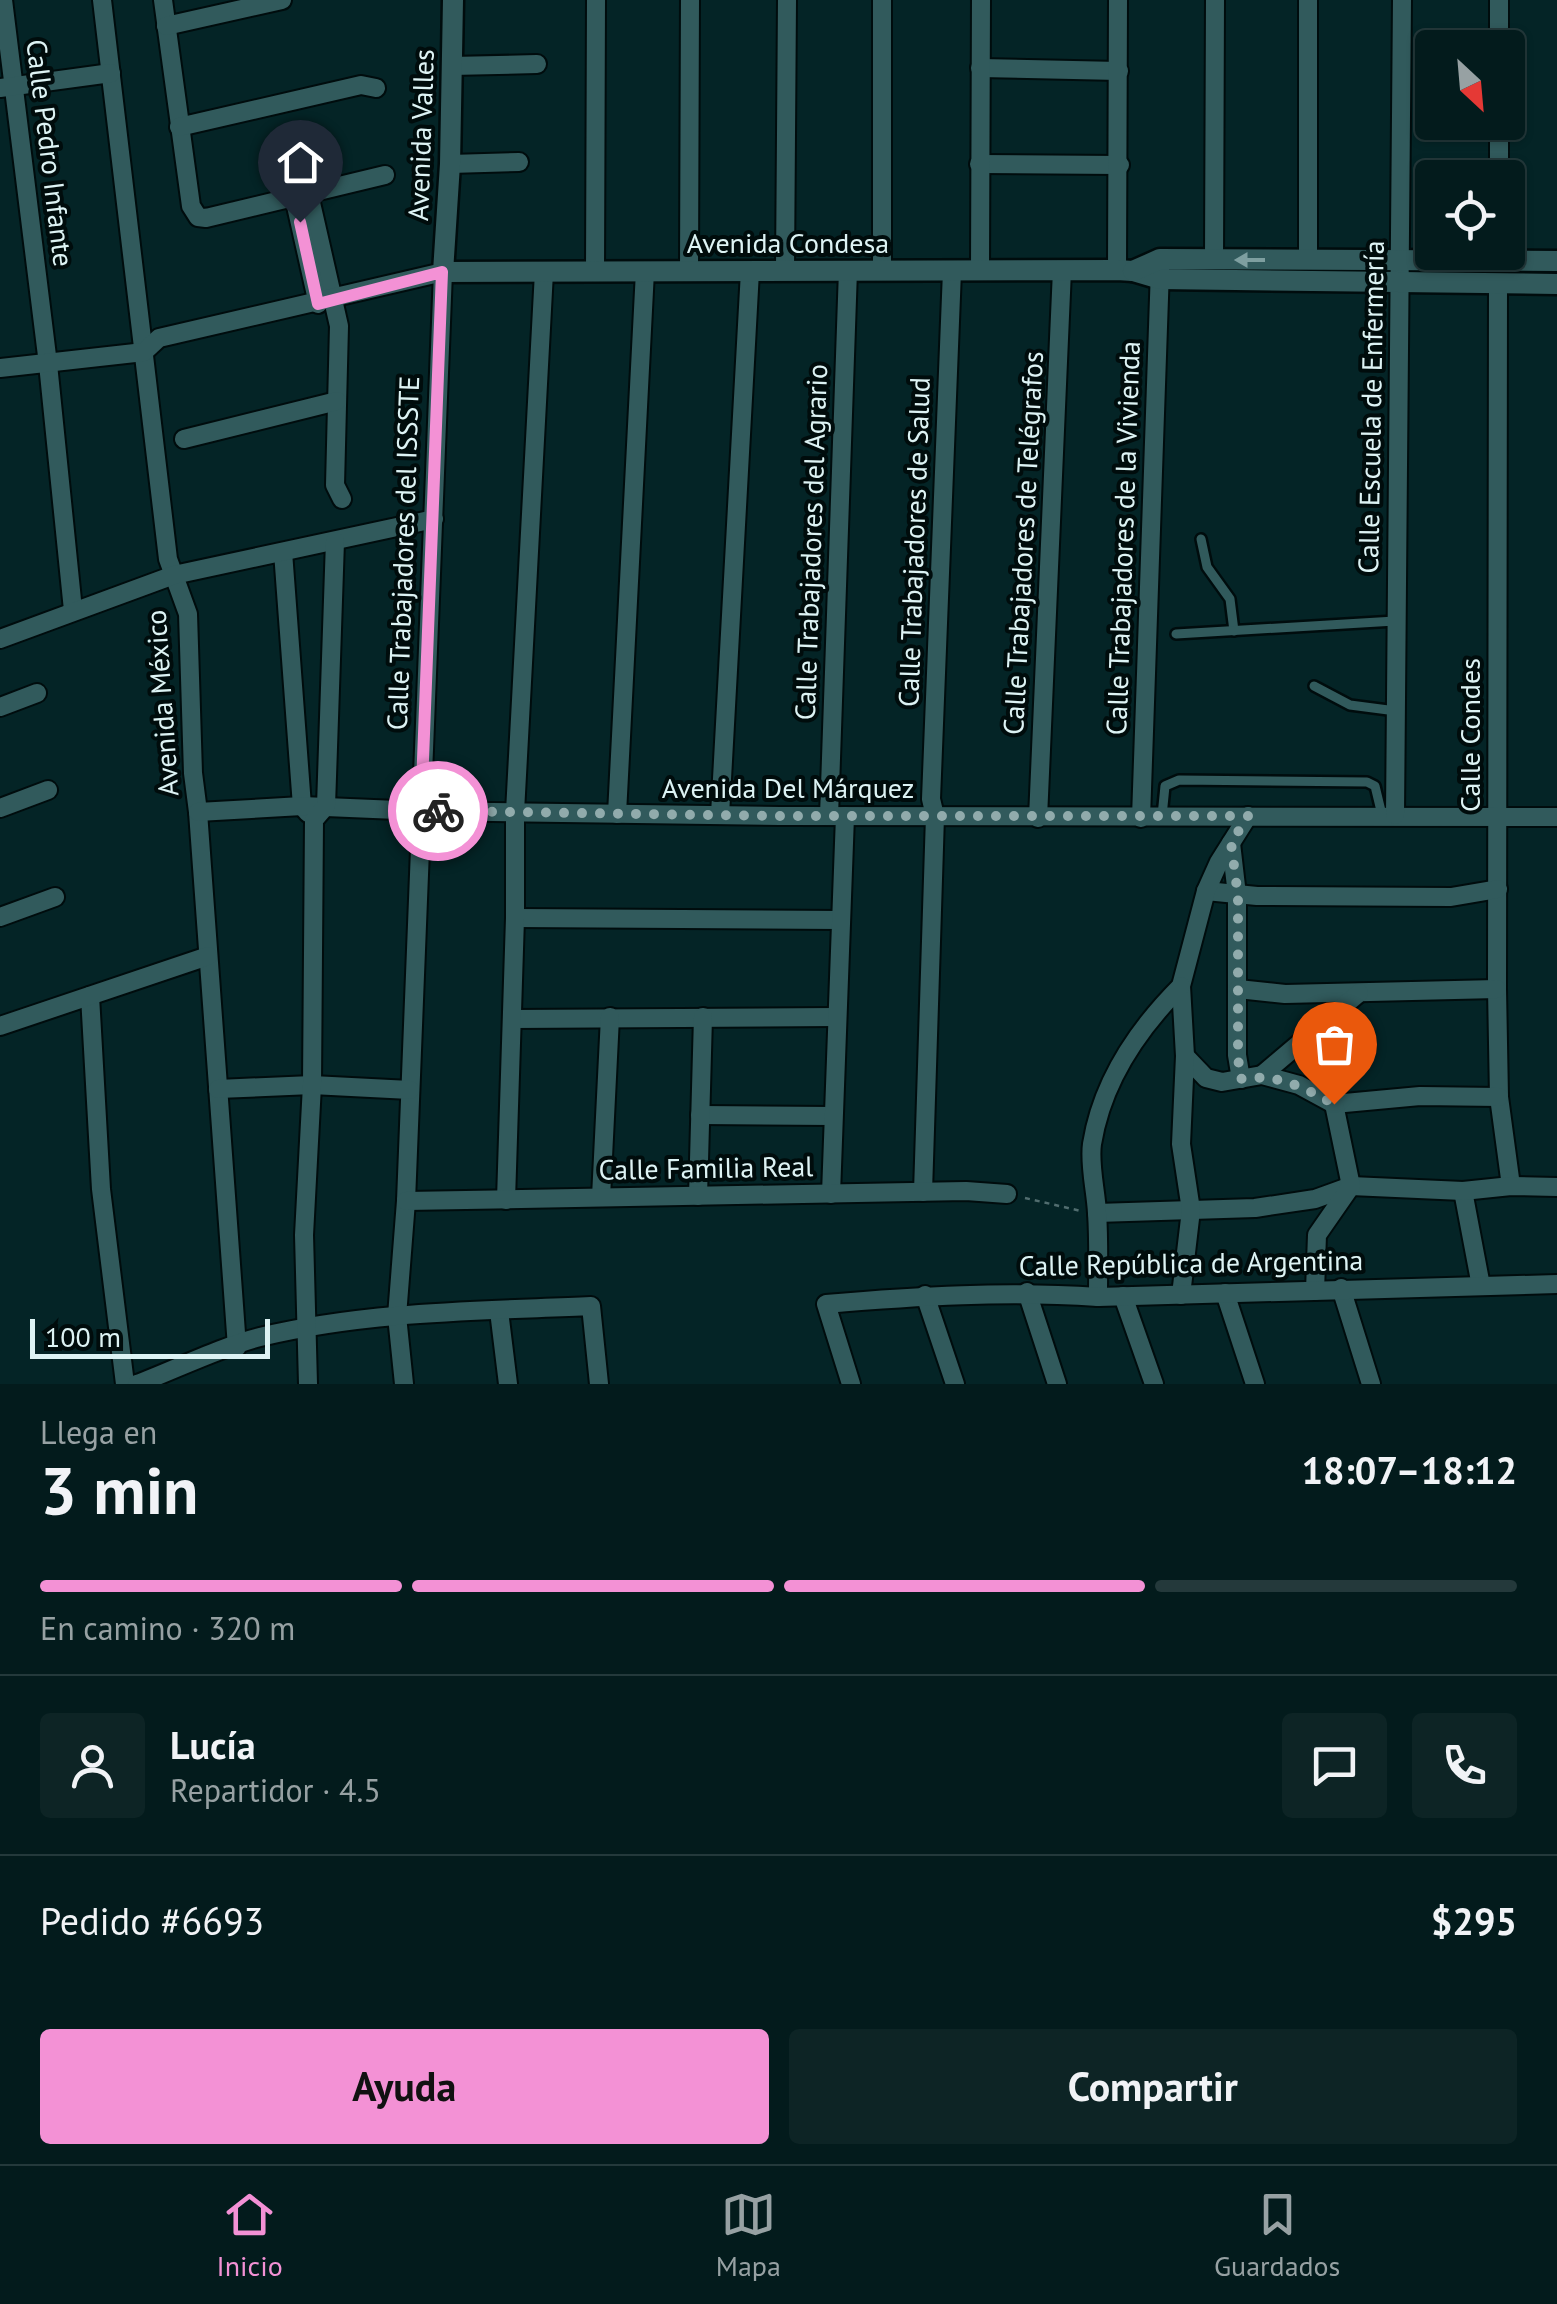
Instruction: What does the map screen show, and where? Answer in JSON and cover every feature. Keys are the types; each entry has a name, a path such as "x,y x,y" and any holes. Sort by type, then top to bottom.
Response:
{"street":[{"name":"Calle Pedro Infante","path":"3,0 7,87 48,364 73,610"},
{"name":"Avenida México","path":"102,0 168,559 188,614 193,773 236,1347"},
{"path":"163,0 190,206 198,217 385,175"},
{"path":"166,26 282,0"},
{"name":"Avenida Valles","path":"442,272 450,164 453,0"},
{"path":"595,272 596,0"},
{"path":"689,271 690,0"},
{"path":"785,270 787,0"},
{"path":"882,0 882,270"},
{"path":"980,270 981,0"},
{"path":"1118,0 1126,271"},
{"path":"1214,260 1215,0"},
{"path":"1308,0 1308,260"},
{"name":"Calle Escuela de Enfermería","path":"1389,815 1396,711 1402,0"},
{"path":"1499,0 1499,30"},
{"path":"450,66 537,64"},
{"path":"980,68 1119,71"},
{"path":"7,87 111,73"},
{"path":"179,126 361,85 376,88"},
{"path":"450,164 519,162"},
{"path":"979,164 1120,165"},
{"path":"302,196 326,302 339,326 335,485 342,499"},
{"name":"Avenida Condesa","path":"442,272 1126,271 1214,260 1415,258"},
{"name":"Avenida Condesa","path":"1525,258 1557,261"},
{"name":"Avenida Condesa","path":"1160,269 1401,282 1557,284"},
{"name":"Calle Trabajadores de la Vivienda","path":"1141,818 1160,269"},
{"name":"Calle Trabajadores del Agrario","path":"831,1194 840,920 837,816 848,270"},
{"name":"Calle Trabajadores de Telégrafos","path":"1038,818 1062,270"},
{"path":"617,814 645,271"},
{"path":"720,815 750,271"},
{"name":"Calle Trabajadores de Salud","path":"923,1192 935,816 931,799 952,271"},
{"path":"0,368 144,352 159,338 442,272"},
{"name":"Calle Trabajadores del ISSSTE","path":"404,1384 398,1316 406,1201 442,272"},
{"path":"506,1200 516,812 544,272"},
{"name":"Calle Condes","path":"1498,283 1499,1097 1511,1186"},
{"path":"184,439 337,401"},
{"path":"0,639 174,575 434,520"},
{"path":"308,1384 304,1235 312,1085 314,811 335,541"},
{"path":"283,552 314,811"},
{"path":"0,708 37,693"},
{"path":"0,808 48,790"},
{"name":"Avenida Del Márquez","path":"198,812 1557,817"},
{"path":"1182,1294 1190,1210 1181,1144 1185,1056 1181,986 1206,891 1248,816"},
{"path":"1231,843 1238,896 1238,989 1231,1080"},
{"path":"1206,891 1238,896 1452,898 1498,890"},
{"path":"0,917 55,897"},
{"path":"516,918 840,920"},
{"path":"0,1026 208,956"},
{"path":"1098,1297 1098,1213 1092,1147 1102,1107 1124,1058 1150,1017 1181,986"},
{"path":"1238,989 1285,994 1498,990"},
{"path":"1262,1075 1358,993"},
{"path":"90,996 101,1189 125,1384"},
{"path":"602,1198 610,1017"},
{"path":"698,1196 703,1017"},
{"path":"513,1019 836,1017"},
{"path":"1185,1056 1197,1072 1231,1080"},
{"path":"1183,1103 1231,1080 1262,1075 1299,1085 1334,1104 1420,1096 1499,1097"},
{"path":"218,1089 312,1085 410,1090"},
{"path":"1315,1290 1318,1234 1350,1186 1334,1104"},
{"path":"700,1115 832,1116"},
{"path":"1098,1213 1255,1208 1315,1198 1350,1186 1463,1191 1557,1187"},
{"path":"1463,1191 1481,1286"},
{"name":"Calle Familia Real","path":"406,1201 1007,1194"},
{"name":"Calle República de Argentina","path":"851,1384 826,1304 925,1295 1027,1292 1098,1297 1557,1284"},
{"path":"1341,1288 1371,1384"},
{"path":"1027,1292 1057,1384"},
{"path":"1224,1294 1255,1384"},
{"path":"925,1295 954,1384"},
{"path":"1123,1296 1154,1384"},
{"path":"137,1384 255,1338 306,1328 398,1316 592,1306 599,1384"},
{"path":"499,1310 508,1384"}],"lane":[{"path":"1201,539 1206,567 1230,599 1234,632"},
{"path":"1176,634 1396,621"},
{"path":"1314,686 1350,705 1396,711"},
{"path":"1162,817 1165,786 1179,780 1367,782 1374,786 1389,815"}],"path":[{"path":"1007,1194 1098,1213"}],"way so far":[{"path":"438,811 1248,816 1231,843 1238,896 1240,1079 1262,1075 1299,1085 1334,1104"}],"route":[{"path":"300,222 318,304 442,272 421,811 438,811"}]}
